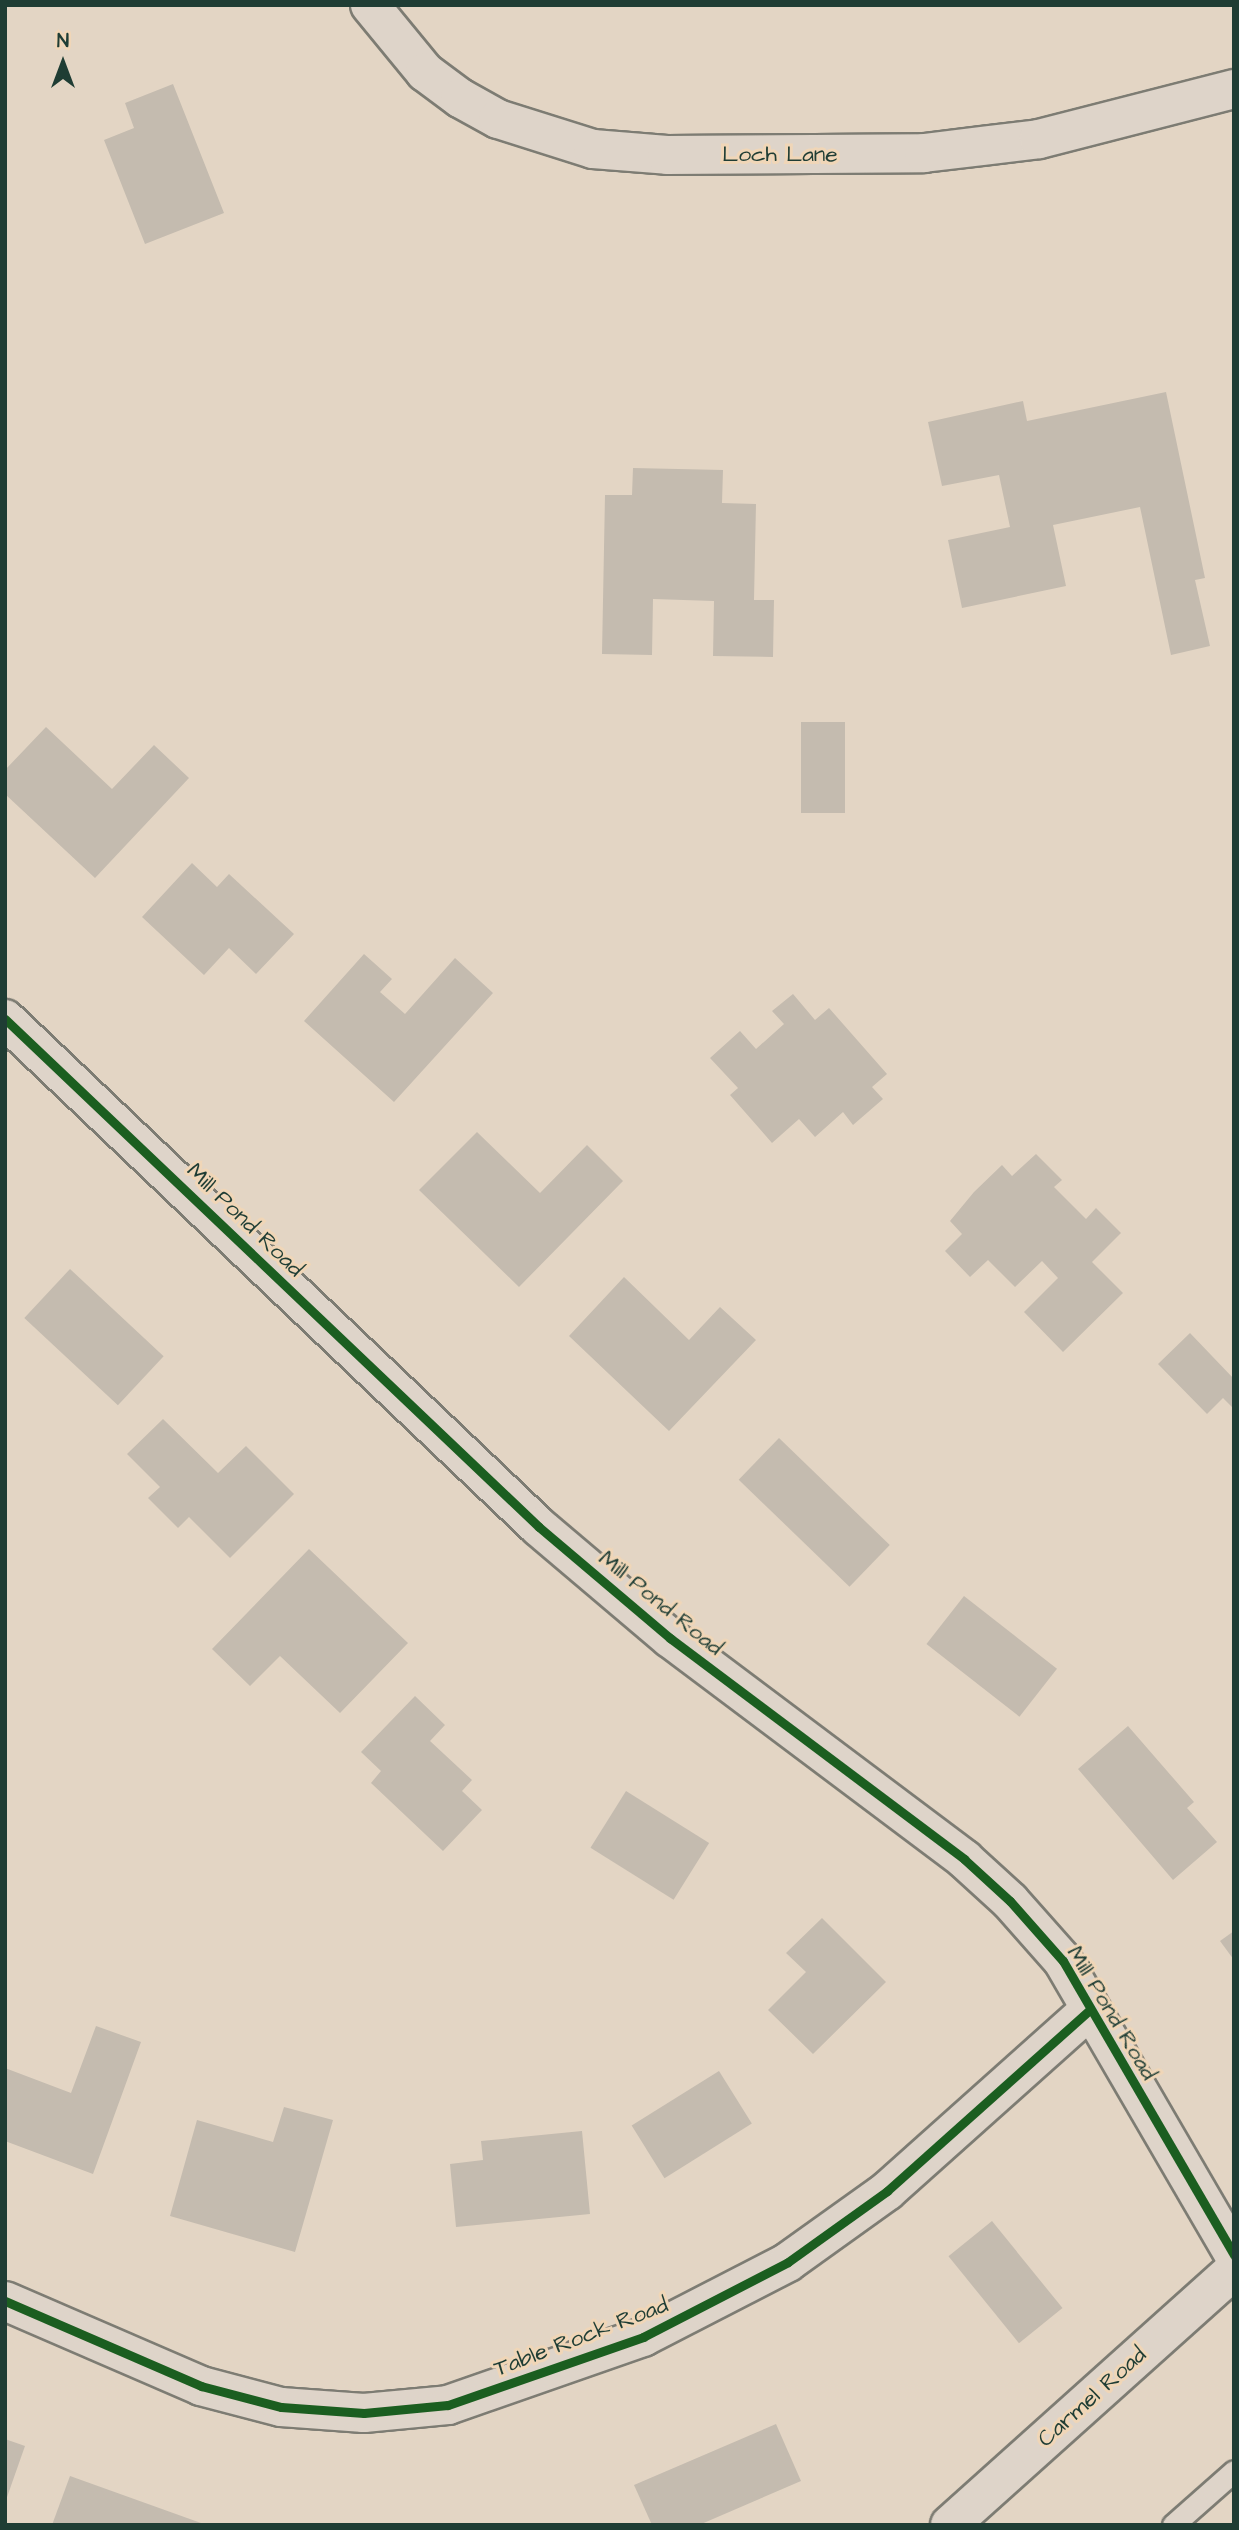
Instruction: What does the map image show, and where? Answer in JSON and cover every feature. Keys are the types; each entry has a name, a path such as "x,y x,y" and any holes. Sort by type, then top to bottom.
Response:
{"street":[{"name":"Loch Lane","path":"370,5 425,72 460,98 509,123 593,149 667,155 924,153 1039,139 1234,89"},
{"name":"Mill Pond Road","path":"5,1019 539,1527 670,1638 964,1859 1010,1901 1063,1961 1088,2011 1234,2255"},
{"name":"Table Rock Road","path":"5,2301 201,2386 281,2407 364,2413 448,2405 643,2337 788,2262 887,2191 1088,2011"},
{"name":"Carmel Road","path":"950,2525 1234,2270"}],"lane":[{"path":"1173,2525 1234,2471"}],"building":[{"path":"173,84 224,213 145,244 104,140 134,128 125,103"},
{"path":"1166,392 1205,578 1195,580 1210,646 1171,655 1140,507 1053,525 1066,586 962,608 948,540 1010,527 999,475 942,486 928,422 1023,401 1027,421"},
{"path":"633,468 723,470 722,503 756,504 754,600 774,600 773,657 713,656 714,601 653,599 652,655 602,654 605,495 632,495"},
{"path":"801,722 845,722 845,813 801,813"},
{"path":"46,727 112,789 154,745 189,778 95,878 5,794 5,770"},
{"path":"192,863 217,887 229,874 294,934 256,974 229,948 204,975 142,917"},
{"path":"364,954 392,979 380,992 405,1014 455,958 493,993 394,1102 304,1021"},
{"path":"793,994 815,1020 829,1008 887,1074 872,1087 883,1099 853,1125 843,1112 815,1137 799,1119 772,1143 730,1095 738,1088 710,1058 740,1031 756,1049 784,1024 772,1011"},
{"path":"477,1132 540,1193 587,1145 623,1181 519,1287 419,1190"},
{"path":"1036,1154 1062,1180 1054,1187 1086,1219 1096,1208 1121,1233 1092,1262 1123,1293 1063,1352 1024,1312 1058,1278 1042,1261 1015,1287 988,1260 970,1277 945,1251 962,1234 950,1221 974,1192 1002,1165 1012,1176"},
{"path":"70,1269 164,1356 118,1405 24,1318"},
{"path":"624,1277 689,1340 720,1307 756,1340 669,1431 569,1336"},
{"path":"1190,1333 1234,1379 1234,1409 1223,1398 1207,1414 1158,1364"},
{"path":"163,1419 218,1473 246,1446 294,1494 230,1558 189,1517 178,1528 148,1498 160,1487 127,1454"},
{"path":"779,1438 890,1545 849,1587 739,1480"},
{"path":"309,1549 408,1643 340,1713 280,1656 250,1686 212,1649"},
{"path":"964,1596 1057,1669 1019,1717 926,1644"},
{"path":"415,1696 445,1725 430,1741 472,1780 462,1791 482,1810 443,1851 371,1783 381,1771 361,1752"},
{"path":"1128,1726 1194,1802 1187,1808 1217,1842 1173,1880 1078,1769"},
{"path":"626,1791 709,1843 674,1900 590,1848"},
{"path":"822,1918 886,1982 813,2054 768,2010 806,1972 786,1953"},
{"path":"1234,1931 1234,1960 1220,1941"},
{"path":"96,2026 141,2042 93,2174 5,2141 5,2068 71,2093"},
{"path":"719,2071 752,2124 665,2178 632,2126"},
{"path":"284,2107 333,2120 295,2252 170,2216 197,2120 273,2142"},
{"path":"582,2131 590,2214 456,2227 450,2164 483,2160 481,2141"},
{"path":"992,2221 1062,2308 1019,2343 948,2256"},
{"path":"776,2424 801,2481 699,2525 652,2525 634,2485"},
{"path":"5,2439 25,2446 6,2500 5,2500"},
{"path":"70,2476 201,2523 52,2525"}],"cycle path":[{"path":"5,1019 539,1527 670,1638 964,1859 1010,1901 1063,1961 1234,2255"},
{"path":"5,2301 201,2386 281,2407 364,2413 448,2405 643,2337 788,2262 887,2191 1088,2011"}]}
